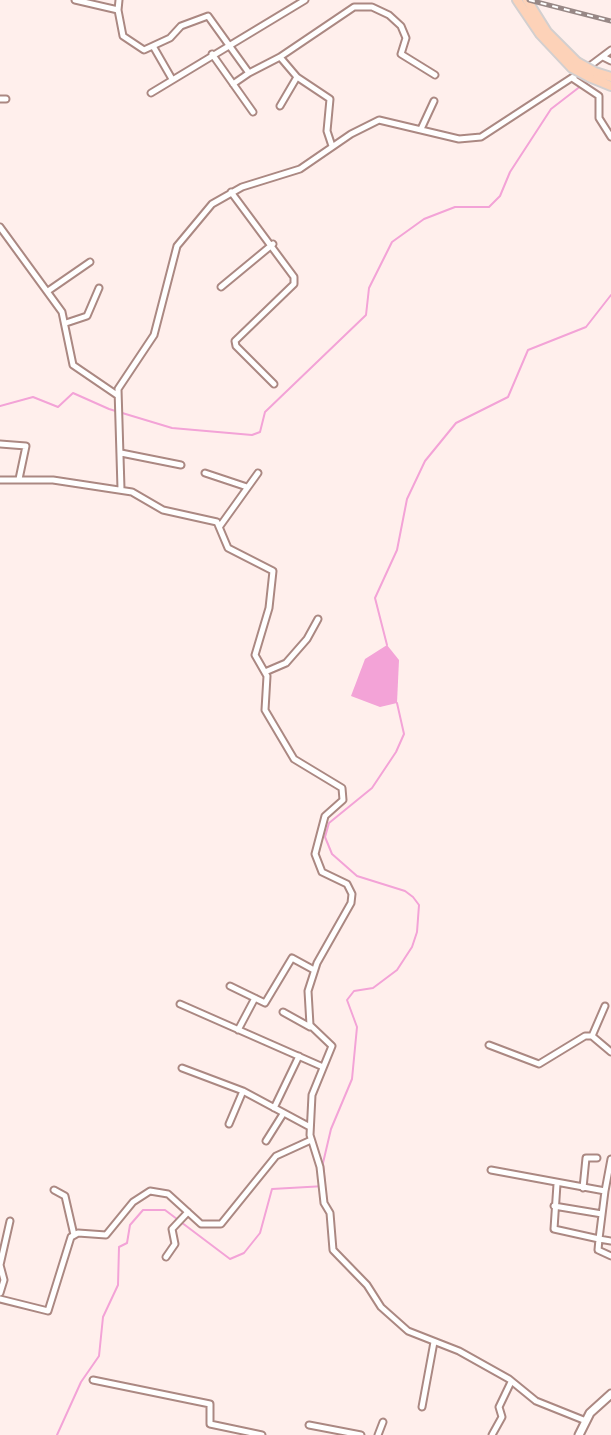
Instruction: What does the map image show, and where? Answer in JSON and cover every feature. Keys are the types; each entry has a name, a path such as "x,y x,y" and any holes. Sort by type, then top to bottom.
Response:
{"main road":[{"path":"517,0 575,65 611,86"},
{"path":"527,0 530,12"},
{"path":"592,74 611,77"}],"street":[{"path":"75,0 118,10"},
{"path":"119,0 119,26 126,39 144,50 206,15 249,73"},
{"path":"151,93 305,0"},
{"path":"233,84 280,57 354,7 362,6 381,10 396,20 406,38 401,54 435,75"},
{"path":"153,46 172,80"},
{"path":"121,489 117,395 154,335 177,246 212,204 231,192 300,169 332,146 379,120 459,139 481,137 611,50"},
{"path":"212,54 253,112"},
{"path":"280,57 297,77 331,101 327,131 332,146"},
{"path":"603,57 611,61"},
{"path":"280,106 297,77"},
{"path":"572,78 599,96 599,118 611,137"},
{"path":"421,129 434,101"},
{"path":"231,192 273,244 295,281 235,344 274,384"},
{"path":"0,227 48,291 66,323 73,365 117,395"},
{"path":"221,287 273,244"},
{"path":"48,291 90,262"},
{"path":"66,323 87,316 99,288"},
{"path":"0,444 26,446 19,479"},
{"path":"121,453 181,465"},
{"path":"205,473 247,487"},
{"path":"220,526 258,473"},
{"path":"0,480 19,479 121,489 163,510 213,521 220,526 228,548 274,573 268,614 255,652 255,660 265,672 265,710 290,755 339,783 343,800 325,816 315,854 322,872 349,886 352,898 314,970 308,991 311,1028"},
{"path":"265,672 286,663 307,639 318,619"},
{"path":"230,986 267,1003 293,957 314,970"},
{"path":"238,1030 255,998"},
{"path":"180,1004 323,1067"},
{"path":"592,1036 605,1006"},
{"path":"283,1012 311,1028 332,1046 312,1095 310,1127 322,1196 330,1218 331,1241 337,1257 367,1285 396,1321 434,1342 459,1351 536,1401 586,1421"},
{"path":"489,1045 543,1064 579,1038 592,1036 611,1052"},
{"path":"274,1108 299,1056"},
{"path":"182,1068 243,1091 310,1127"},
{"path":"229,1124 243,1091"},
{"path":"266,1141 283,1114"},
{"path":"74,1235 106,1235 133,1202 150,1191 165,1192 204,1225 221,1224 276,1156 311,1140"},
{"path":"583,1188 586,1158 597,1158"},
{"path":"611,1159 605,1191 608,1201 602,1214 598,1250 611,1256"},
{"path":"491,1170 605,1191"},
{"path":"557,1184 554,1229 611,1241"},
{"path":"0,1299 48,1311 74,1235 65,1196 54,1190"},
{"path":"554,1206 602,1214"},
{"path":"166,1257 175,1244 172,1229 188,1212"},
{"path":"0,1293 4,1280 0,1265 10,1221"},
{"path":"422,1407 434,1342"},
{"path":"93,1380 210,1404 210,1424 262,1435"},
{"path":"492,1435 503,1413 499,1407 511,1382"},
{"path":"579,1435 593,1409 611,1394"},
{"path":"378,1435 383,1422"},
{"path":"309,1425 361,1435"}],"shaded area":[{"path":"387,645 399,660 397,703 380,707 351,696 365,659"}],"waterway":[{"path":"0,406 33,397 58,407 73,393 109,409 172,428 252,435 260,432 265,412 366,315 369,288 392,242 424,219 455,207 489,207 500,196 510,172 551,109 586,82"},
{"path":"387,645 375,598 397,550 407,499 425,461 456,423 508,397 528,350 586,327 611,295"},
{"path":"57,1435 81,1382 99,1356 103,1317 118,1285 119,1247 127,1243 130,1225 143,1210 165,1210 230,1259 244,1253 260,1233 272,1189 325,1186 323,1163 331,1129 352,1079 357,1027 347,1000 354,991 373,988 397,970 412,947 417,932 419,905 413,897 405,891 357,876 332,854 325,837 329,823 372,788 396,752 404,734 397,703"}],"railway":[{"path":"529,0 611,21"}]}
